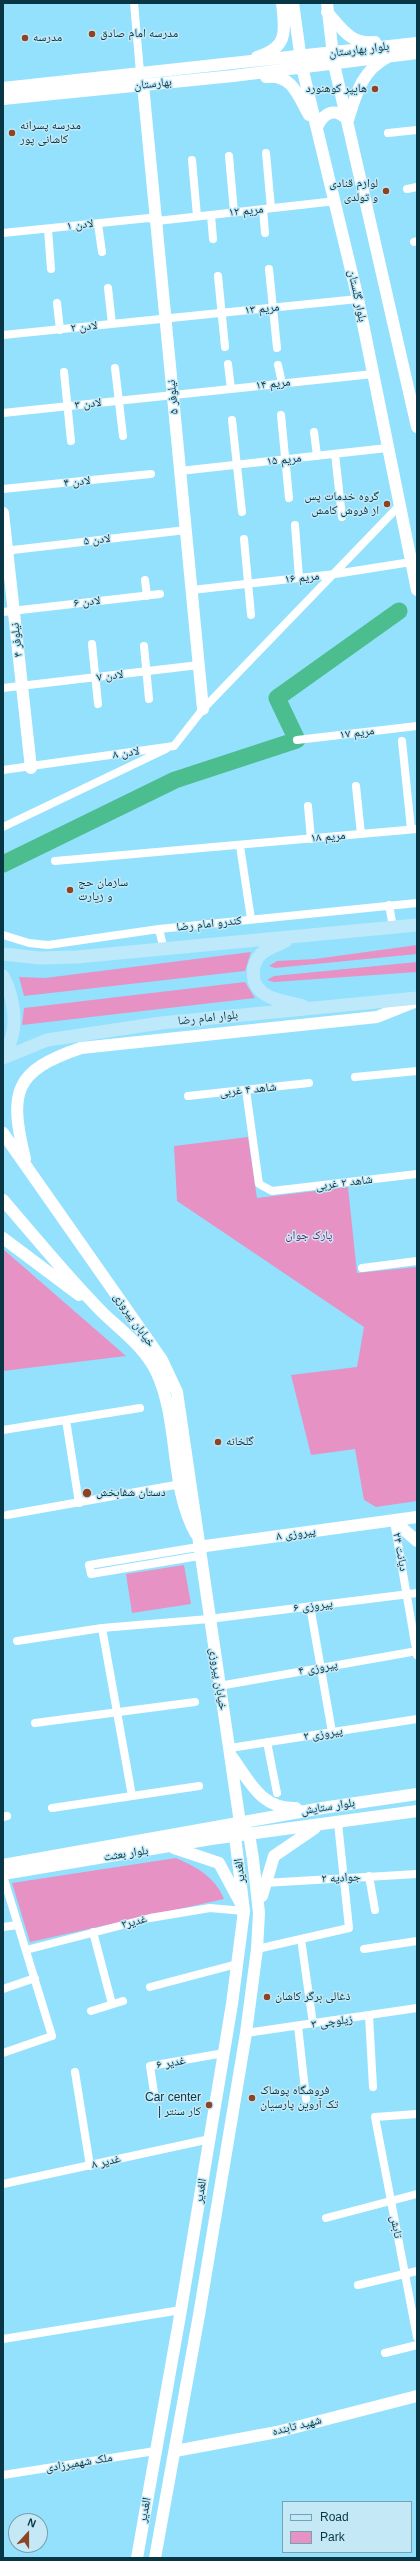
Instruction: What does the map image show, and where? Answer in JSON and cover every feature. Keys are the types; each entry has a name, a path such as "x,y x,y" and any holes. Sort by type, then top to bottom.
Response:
{"main road":[{"path":"245,61 270,53 280,45 284,37 282,3"},
{"name":"بلوار گلستان","path":"293,3 301,62 316,127 336,201 358,299 417,590"},
{"path":"327,8 346,35 356,41 366,43 391,41 401,45"},
{"path":"327,8 333,59 417,427"},
{"name":"بلوار بهارستان","path":"333,59 401,45 417,44"},
{"name":"بلوار بهارستان","path":"301,62 417,53"},
{"path":"348,120 358,87 366,74 393,55"},
{"name":"بهارستان","path":"3,88 245,61 301,62"},
{"name":"بهارستان","path":"3,99 233,76 301,62"},
{"path":"233,76 274,76 284,79 293,85 316,127 325,114 330,112 342,114 348,120"},
{"name":"نیلوفر ۵","path":"143,85 203,709"},
{"name":"نیلوفر ۴","path":"3,513 8,611 22,686 31,768"},
{"path":"3,954 40,958 164,950 417,925"},
{"path":"297,936 262,954 254,967 254,978 257,988 265,994 310,1008"},
{"path":"3,976 10,991 14,1023 11,1038 3,1057"},
{"name":"بلوار امام رضا","path":"3,1057 47,1040 161,1023 417,998"},
{"path":"26,1166 16,1124 17,1104 27,1078 50,1059 81,1048 377,1016 417,1001"},
{"path":"130,1042 161,1023"},
{"name":"خیابان پیروزی","path":"3,1133 171,1375 177,1392 197,1517 196,1534 240,1823"},
{"name":"خیابان پیروزی","path":"3,1200 103,1313 146,1354 156,1370 170,1418 188,1520 196,1534"},
{"path":"3,1238 103,1313"},
{"path":"394,1521 417,1541"},
{"name":"پیروزی ۸","path":"199,1552 394,1521 414,1521"},
{"path":"230,1752 264,1800 288,1808 322,1808"},
{"name":"بلوار ستایش","path":"240,1823 322,1808 417,1794"},
{"path":"397,1797 400,1814"},
{"name":"بلوار ستایش","path":"249,1834 318,1826 417,1811"},
{"path":"240,1823 249,1834"},
{"name":"الغدیر","path":"137,2558 181,2310 232,2004 244,1911 235,1836 240,1823"},
{"name":"بلوار بعثت","path":"3,1865 240,1823"},
{"path":"259,1913 264,1882 274,1856 318,1826"},
{"name":"الغدیر","path":"155,2558 175,2451 250,2007 257,1949 259,1913 249,1834"},
{"name":"بلوار بعثت","path":"3,1875 249,1834"},
{"path":"169,1847 188,1851 219,1864 244,1911"},
{"path":"232,2004 250,2007"},
{"name":"شهید تابنده","path":"175,2451 278,2432 417,2396"}],"street":[{"path":"134,3 140,72"},
{"path":"388,133 417,130"},
{"path":"265,233 267,209 266,153"},
{"path":"229,156 234,212"},
{"path":"192,160 197,216"},
{"path":"407,188 417,187"},
{"name":"مریم ۱۲","path":"157,221 336,201"},
{"path":"211,215 213,240"},
{"name":"لادن ۱","path":"3,233 149,218 157,221"},
{"path":"98,224 102,252"},
{"path":"48,229 51,268"},
{"path":"269,269 277,348"},
{"path":"218,276 226,346"},
{"path":"108,288 112,324"},
{"name":"مریم ۱۳","path":"166,319 358,299"},
{"path":"57,303 60,330"},
{"name":"لادن ۲","path":"3,335 166,319"},
{"path":"228,364 231,389"},
{"path":"278,365 282,383"},
{"path":"115,368 123,436"},
{"path":"64,372 71,441"},
{"name":"مریم ۱۴","path":"173,395 373,374"},
{"name":"لادن ۳","path":"3,413 173,395"},
{"path":"281,415 289,498"},
{"path":"232,420 242,512"},
{"path":"314,432 317,456"},
{"name":"مریم ۱۵","path":"180,471 387,448"},
{"path":"335,454 342,517"},
{"name":"لادن ۴","path":"3,489 151,474"},
{"path":"3,827 174,746 203,709 399,506"},
{"path":"295,525 299,578"},
{"name":"لادن ۵","path":"5,551 186,530"},
{"path":"244,539 251,615"},
{"name":"مریم ۱۶","path":"192,590 335,574 411,562"},
{"path":"145,580 147,596"},
{"name":"لادن ۶","path":"8,611 160,594"},
{"path":"92,644 98,704"},
{"path":"144,646 149,699"},
{"name":"لادن ۷","path":"3,688 199,666"},
{"name":"مریم ۱۷","path":"296,740 417,726"},
{"path":"402,741 414,829"},
{"name":"لادن ۸","path":"3,770 31,768 174,746"},
{"path":"356,786 361,834"},
{"path":"308,806 311,839"},
{"name":"مریم ۱۸","path":"55,861 240,846 414,829"},
{"path":"240,846 251,919"},
{"name":"کندرو امام رضا","path":"3,936 29,943 48,945 159,929 417,903"},
{"path":"389,905 393,927"},
{"path":"159,929 164,950"},
{"path":"356,1078 417,1071"},
{"name":"شاهد ۴ غربی","path":"188,1096 309,1083"},
{"name":"شاهد ۲ غربی","path":"246,1090 259,1184 272,1191 417,1174"},
{"path":"362,1268 417,1261"},
{"path":"3,1430 140,1408"},
{"path":"66,1420 79,1503"},
{"path":"7,1515 181,1484"},
{"name":"دیانت ۲۴","path":"394,1521 417,1652"},
{"path":"199,1552 91,1574 89,1565 199,1552"},
{"name":"پیروزی ۶","path":"17,1641 102,1628 209,1619 417,1593"},
{"path":"310,1606 332,1732"},
{"path":"102,1628 132,1796"},
{"name":"پیروزی ۴","path":"219,1686 417,1652"},
{"path":"35,1724 195,1702"},
{"name":"پیروزی ۲","path":"230,1752 267,1742 417,1719"},
{"path":"267,1742 277,1793"},
{"path":"52,1808 199,1786"},
{"path":"257,1949 349,1928 338,1823"},
{"name":"جوادیه ۲","path":"264,1882 417,1874"},
{"path":"3,1875 52,2036 3,2053"},
{"path":"368,1876 375,1910"},
{"name":"غدیر۲","path":"26,1950 150,1918 210,1908 244,1911"},
{"path":"3,1928 18,1925"},
{"path":"93,1932 112,2004"},
{"path":"301,1939 314,2024"},
{"path":"364,1949 417,1941"},
{"path":"150,1987 237,1964"},
{"path":"3,1989 35,1978"},
{"path":"91,2011 123,2001"},
{"name":"زیلوچی ۳","path":"246,2033 417,2008"},
{"path":"369,2016 373,2087"},
{"path":"298,2026 306,2099"},
{"name":"غدیر ۶","path":"155,2099 150,2066 224,2053"},
{"path":"75,2072 90,2166"},
{"name":"تابش","path":"417,2114 375,2117 417,2337"},
{"name":"غدیر ۸","path":"3,2184 210,2139"},
{"path":"326,2218 417,2194"},
{"path":"358,2285 417,2271"},
{"path":"3,2339 181,2310"},
{"path":"385,2353 417,2345"},
{"name":"ملک شهمیرزادی","path":"3,2475 155,2452"}],"green space":[{"path":"417,945 417,954 275,968 269,966 277,961 315,959"},
{"path":"251,952 245,971 24,996 19,977 45,978"},
{"path":"417,962 417,972 274,982 267,980 274,976"},
{"path":"245,982 255,998 22,1025 24,1008"},
{"name":"پارک جوان","path":"248,1137 257,1198 348,1187 357,1273 417,1267 417,1501 376,1507 364,1500 355,1449 311,1455 291,1375 357,1367 364,1327 177,1201 174,1146"},
{"path":"3,1249 126,1356 3,1371"},
{"path":"184,1565 191,1604 132,1613 126,1574"},
{"path":"176,1858 192,1866 211,1879 224,1899 30,1942 12,1883"}],"waterway":[{"path":"3,864 175,780 297,740 277,698 399,611"}],"place":[{"name":"مدرسه امام صادق","path":"92,34"},
{"name":"مدرسه","path":"25,38"},
{"name":"هایپر کوهنورد","path":"375,89"},
{"name":"مدرسه پسرانه کاشانی پور","path":"12,133"},
{"name":"لوازم قنادی و تولدی","path":"386,191"},
{"name":"گروه خدمات پس از فروش کامش","path":"387,504"},
{"name":"سازمان حج و زیارت","path":"70,890"},
{"name":"گلخانه","path":"218,1442"},
{"name":"دستان شفابخش","path":"87,1493"},
{"name":"ذغالی برگر کاشان","path":"267,1997"},
{"name":"فروشگاه پوشاک تک آروین پارسیان","path":"252,2098"},
{"name":"Car center | کار سنتر","path":"209,2105"}]}
